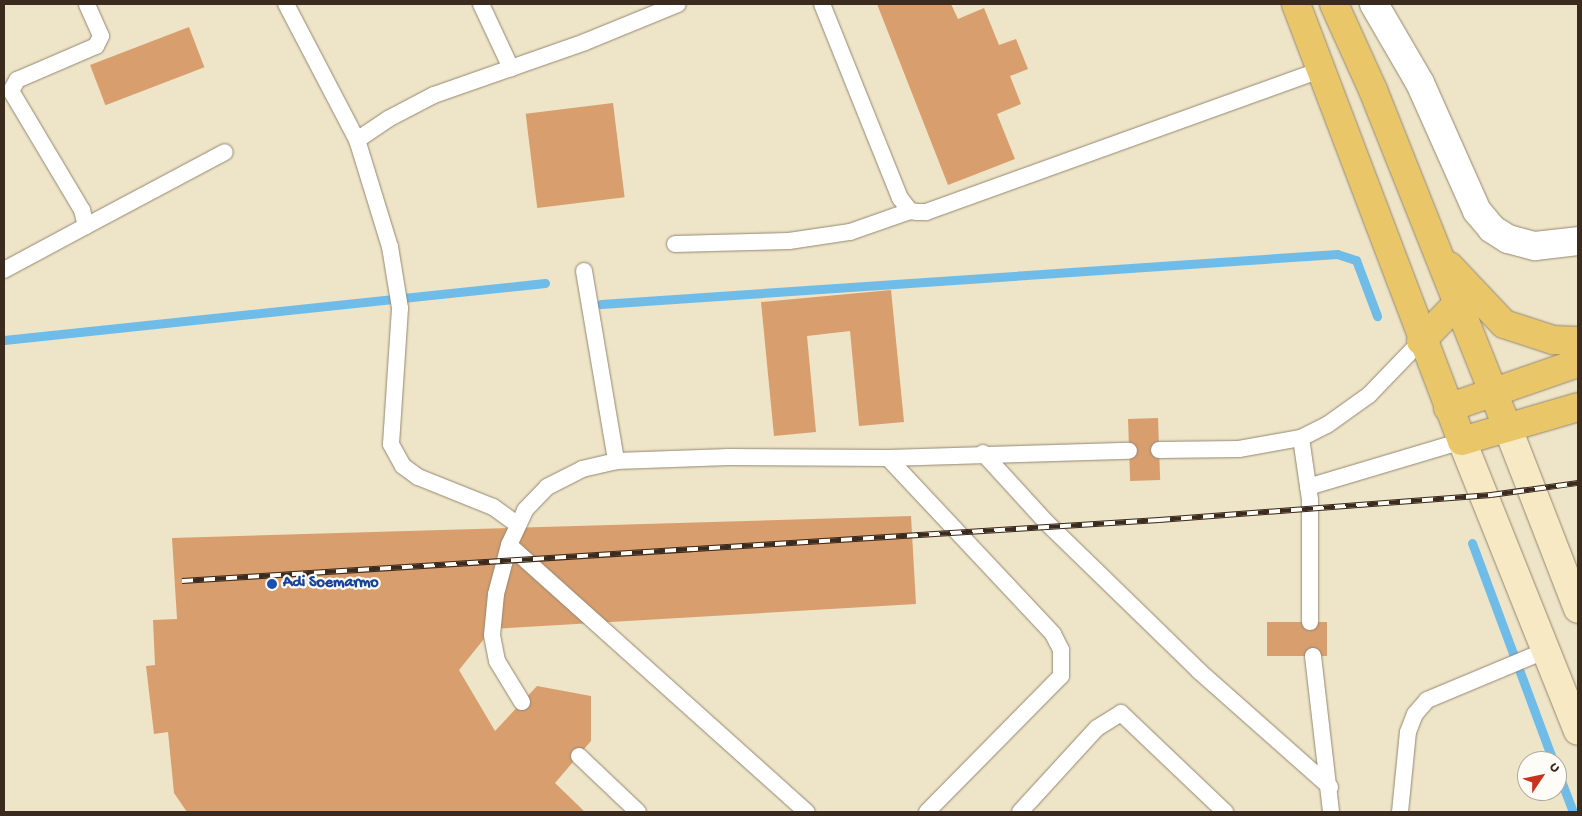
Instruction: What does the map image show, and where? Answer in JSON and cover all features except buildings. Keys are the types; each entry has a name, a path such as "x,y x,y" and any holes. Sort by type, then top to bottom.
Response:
{"highway":[{"path":"1296,4 1421,341 1462,441 1507,426 1578,407"},
{"path":"1334,4 1373,90 1507,426"},
{"path":"1438,254 1504,324 1553,340 1578,341"},
{"path":"1421,341 1458,303"},
{"path":"1448,408 1578,363"}],"street":[{"path":"1374,4 1420,83 1478,211 1492,229 1508,239 1535,246 1578,241"},
{"path":"1507,426 1578,609"},
{"path":"1462,441 1540,653 1578,731"}],"lane":[{"path":"86,226 82,210 11,91 17,80 96,46 101,36 87,4"},
{"path":"286,4 358,140 390,247 400,308 392,444 403,466 418,477 493,507 518,525"},
{"path":"481,4 510,68"},
{"path":"358,140 388,119 434,95 677,4"},
{"path":"822,4 900,198 910,211"},
{"path":"675,244 789,241 850,232 910,211 926,212 1321,70"},
{"path":"4,270 225,152"},
{"path":"584,271 616,461"},
{"path":"1159,450 1239,449 1301,438 1327,426 1369,395 1421,341"},
{"path":"1301,438 1308,487 1310,622"},
{"path":"1308,487 1462,441"},
{"path":"522,702 497,661 492,635 496,594 509,545 525,510 547,487 582,469 616,461 729,457 888,458 1129,451"},
{"path":"983,454 1046,522 1199,671 1330,787"},
{"path":"888,458 1053,634 1061,650 1061,676 1012,728 927,812"},
{"path":"509,545 807,812"},
{"path":"1400,812 1408,732 1415,714 1427,700 1540,653"},
{"path":"1313,656 1330,787 1331,812"},
{"path":"1020,812 1097,728 1121,713 1225,812"},
{"path":"579,756 638,812"}],"waterway":[{"path":"601,304 1337,254 1356,260 1377,316"},
{"path":"4,340 545,283"},
{"path":"1472,543 1549,751"},
{"path":"1567,796 1573,812"}],"railway":[{"path":"182,581 1159,520 1491,495 1578,483"}],"place":[{"name":"Adi Soemarmo","path":"272,584"}]}
